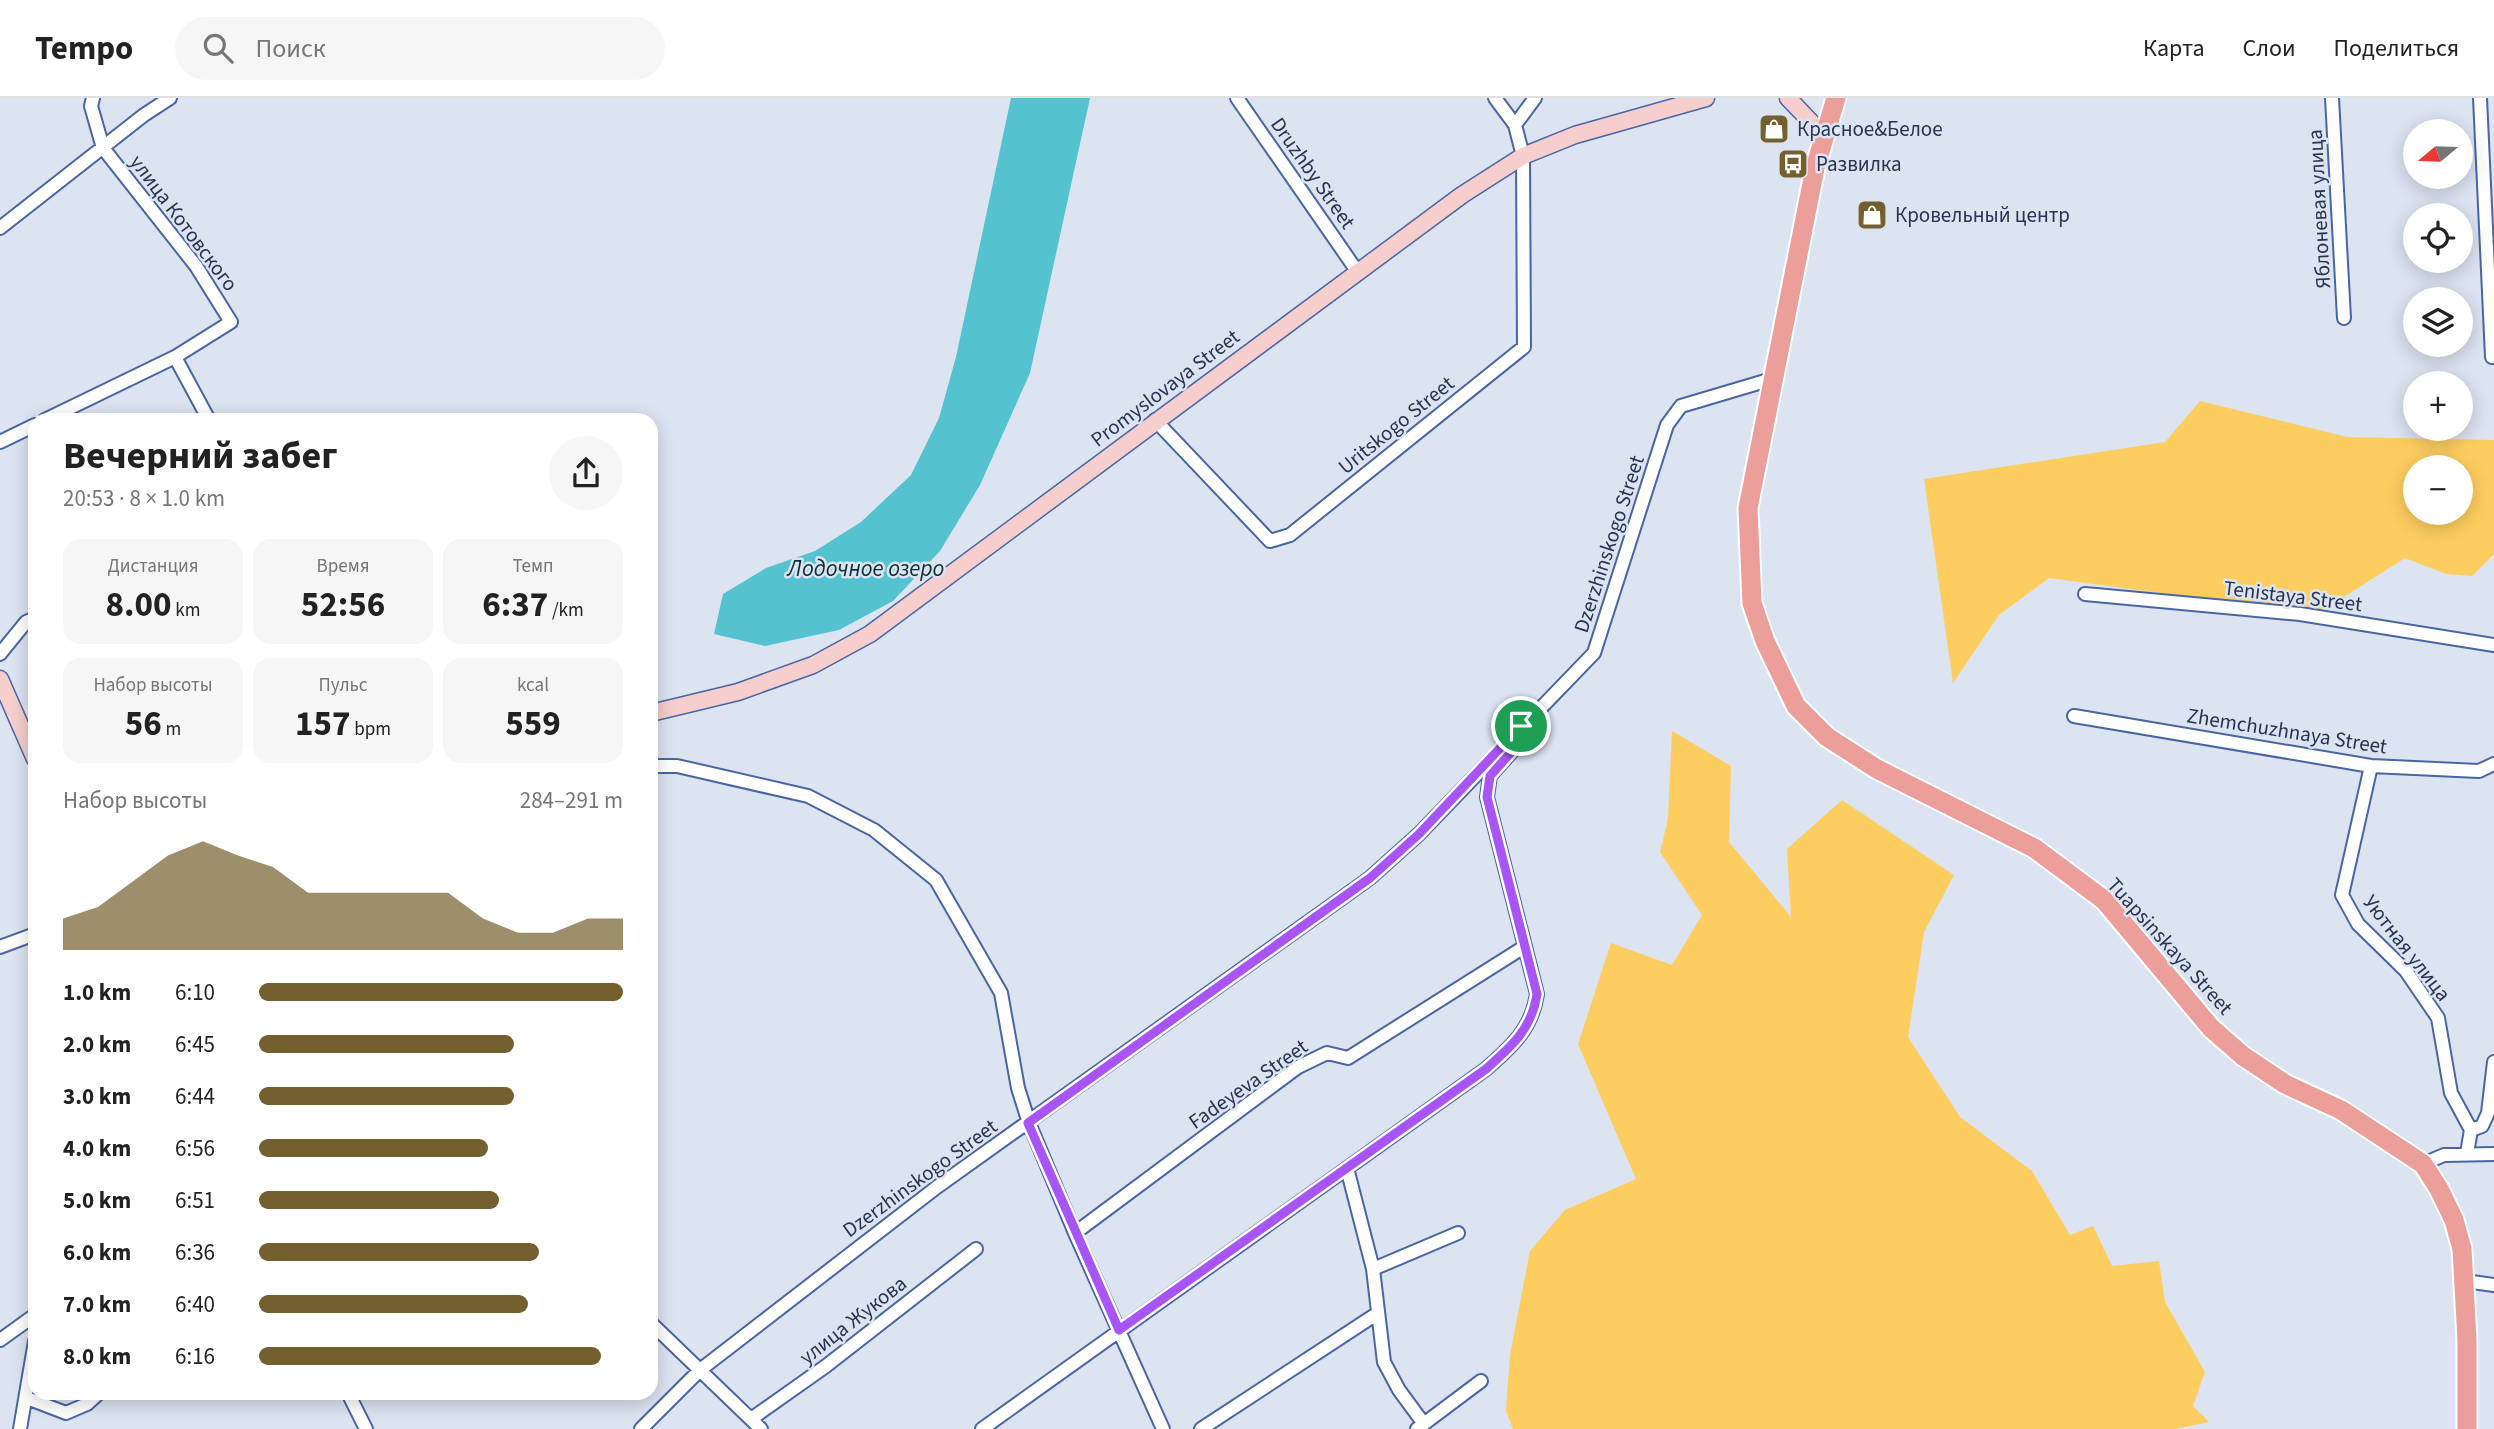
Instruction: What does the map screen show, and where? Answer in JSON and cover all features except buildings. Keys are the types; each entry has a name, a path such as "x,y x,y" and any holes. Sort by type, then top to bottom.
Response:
{"main road":[{"name":"Promyslovaya Street","path":"658,711 738,692 813,665 870,634 1357,271 1462,195 1523,156 1575,135 1706,98"},
{"path":"1788,98 1811,122 1822,143"},
{"name":"Tuapsinskaya Street","path":"1836,98 1822,143 1772,379 1748,508 1752,603 1765,641 1796,706 1826,737 1877,769 2034,848 2104,900 2211,1028 2243,1056 2285,1084 2352,1117 2423,1164 2454,1220 2465,1282 2467,1429"},
{"path":"0,679 28,743"}],"street":[{"path":"93,98 91,106 103,148"},
{"path":"0,229 170,98"},
{"name":"Druzhby Street","path":"1237,98 1357,271"},
{"path":"1495,98 1515,125 1523,156"},
{"path":"1515,125 1535,98"},
{"name":"Яблоневая улица","path":"2332,98 2344,318"},
{"path":"2480,98 2492,357"},
{"name":"улица Котовского","path":"103,148 197,266 231,322 175,357"},
{"name":"Uritskogo Street","path":"1155,420 1270,541 1290,535 1524,348 1523,156"},
{"path":"59,413 175,357 205,413"},
{"name":"Dzerzhinskogo Street","path":"641,1429 700,1370 937,1187 1370,878 1419,834 1594,653 1667,425 1681,406 1772,379"},
{"path":"0,442 28,428"},
{"name":"Tenistaya Street","path":"2085,594 2300,614 2494,645"},
{"path":"0,654 28,621"},
{"name":"Zhemchuzhnaya Street","path":"2074,716 2371,766 2479,771 2494,764"},
{"path":"982,1429 1486,1069 1520,1038 1534,1013 1537,994 1487,797 1490,776 1522,740 1521,726"},
{"path":"658,766 677,766 808,796 874,831 936,880 1001,993 1018,1088 1028,1123 1163,1429"},
{"name":"Уютная улица","path":"2371,766 2342,895 2358,924 2406,971 2438,1018 2451,1093 2471,1130"},
{"path":"0,947 28,937"},
{"name":"Fadeyeva Street","path":"1075,1233 1298,1068 1327,1053 1348,1058 1524,947"},
{"path":"2467,1153 2471,1130 2482,1126 2488,1113 2494,1062"},
{"path":"2423,1164 2444,1155 2494,1154"},
{"path":"1347,1168 1373,1269 1384,1362 1420,1426 1481,1381"},
{"path":"1373,1269 1458,1233"},
{"name":"улица Жукова","path":"751,1419 826,1366 976,1249"},
{"path":"2465,1282 2494,1285"},
{"path":"1201,1429 1378,1313"},
{"path":"0,1340 28,1321"},
{"path":"658,1330 761,1429"},
{"path":"20,1429 28,1391"},
{"path":"32,1400 66,1413 91,1400"},
{"path":"352,1400 366,1429"}],"shaded area":[{"path":"2200,401 2347,437 2403,438 2403,441 2494,440 2494,554 2472,576 2446,574 2405,558 2317,614 2049,578 1999,615 1953,683 1924,479 2165,442"},
{"path":"1672,731 1731,766 1729,842 1791,917 1787,849 1842,800 1954,875 1924,932 1908,1037 1960,1117 2032,1171 2070,1235 2093,1226 2112,1266 2159,1261 2165,1302 2205,1372 2193,1406 2209,1422 2175,1429 1513,1429 1506,1411 1510,1355 1530,1251 1565,1210 1636,1179 1578,1044 1611,943 1672,965 1702,915 1660,852 1668,819"}],"water":[{"name":"Лодочное озеро","path":"1011,98 1090,98 1030,373 980,485 940,551 893,601 839,630 765,646 714,634 723,594 766,568 815,551 861,522 911,475 939,418 956,357"}],"place":[{"name":"Красное&Белое","path":"1774,129"},
{"name":"Развилка","path":"1793,164"},
{"name":"Кровельный центр","path":"1872,215"}],"route":[{"path":"1521,726 1522,740 1490,776 1487,797 1537,994 1534,1013 1520,1038 1486,1069 1119,1330 1028,1123 1370,878 1419,834 1521,726"}]}
